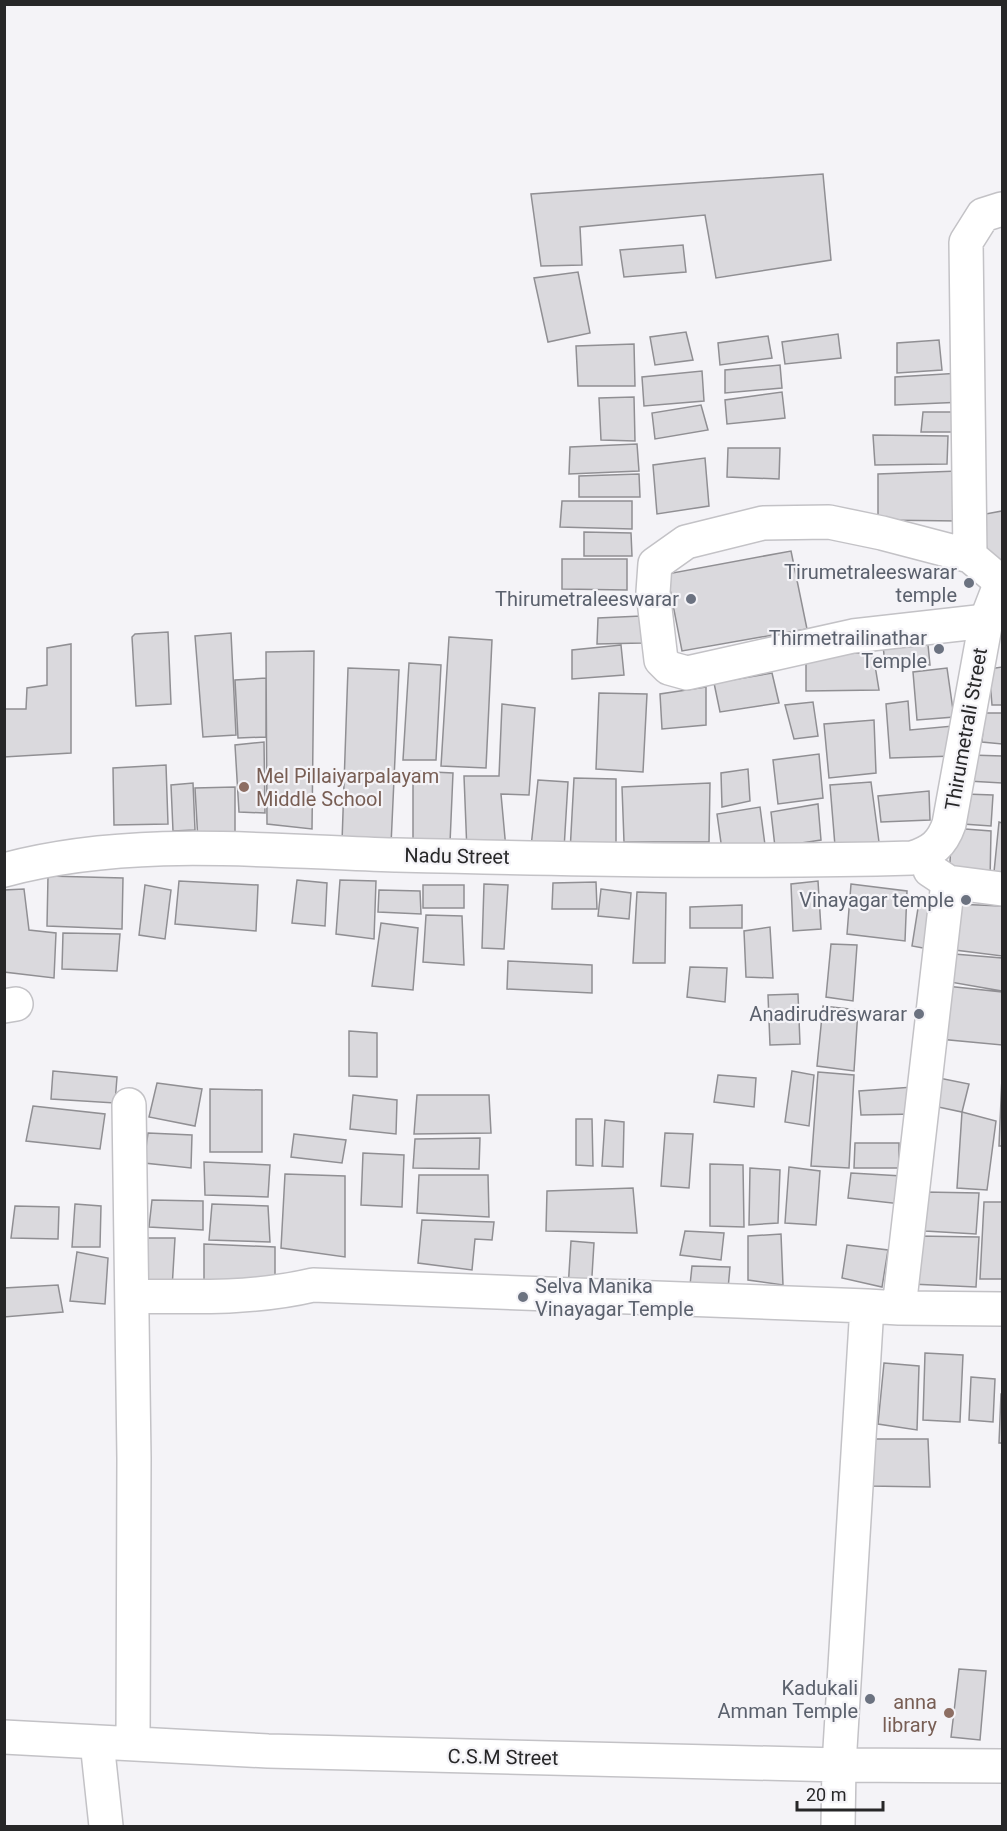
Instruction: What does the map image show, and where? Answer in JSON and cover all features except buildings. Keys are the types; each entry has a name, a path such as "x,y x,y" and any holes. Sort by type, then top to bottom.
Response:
{"street":[{"path":"970,556 966,242 983,215 1002,209"},
{"path":"986,621 853,636 687,673 669,668 661,660 653,592 655,564 686,542 762,523 829,522 970,556 1002,584"},
{"name":"Thirumetrali Street","path":"912,858 928,853 945,838 986,621 1002,584"},
{"name":"Nadu Street","path":"4,870 43,860 147,848 651,860 912,858"},
{"path":"912,858 948,882 1002,889"},
{"path":"898,1308 948,882"},
{"path":"129,1106 132,1296 133,1744"},
{"path":"132,1296 201,1297 274,1293 313,1285 898,1308 1002,1309"},
{"path":"838,1827 839,1765 867,1306"},
{"name":"C.S.M Street","path":"4,1737 268,1751 839,1765 1002,1766"},
{"path":"97,1742 106,1827"}],"place":[{"name":"Tirumetraleeswarar temple","path":"969,583"},
{"name":"Thirumetraleeswarar","path":"691,599"},
{"name":"Thirmetrailinathar Temple","path":"939,649"},
{"name":"Mel Pillaiyarpalayam Middle School","path":"244,787"},
{"name":"Vinayagar temple","path":"966,900"},
{"name":"Anadirudreswarar","path":"919,1014"},
{"name":"Selva Manika Vinayagar Temple","path":"523,1297"},
{"name":"Kadukali Amman Temple","path":"870,1699"},
{"name":"anna library","path":"949,1713"}]}
